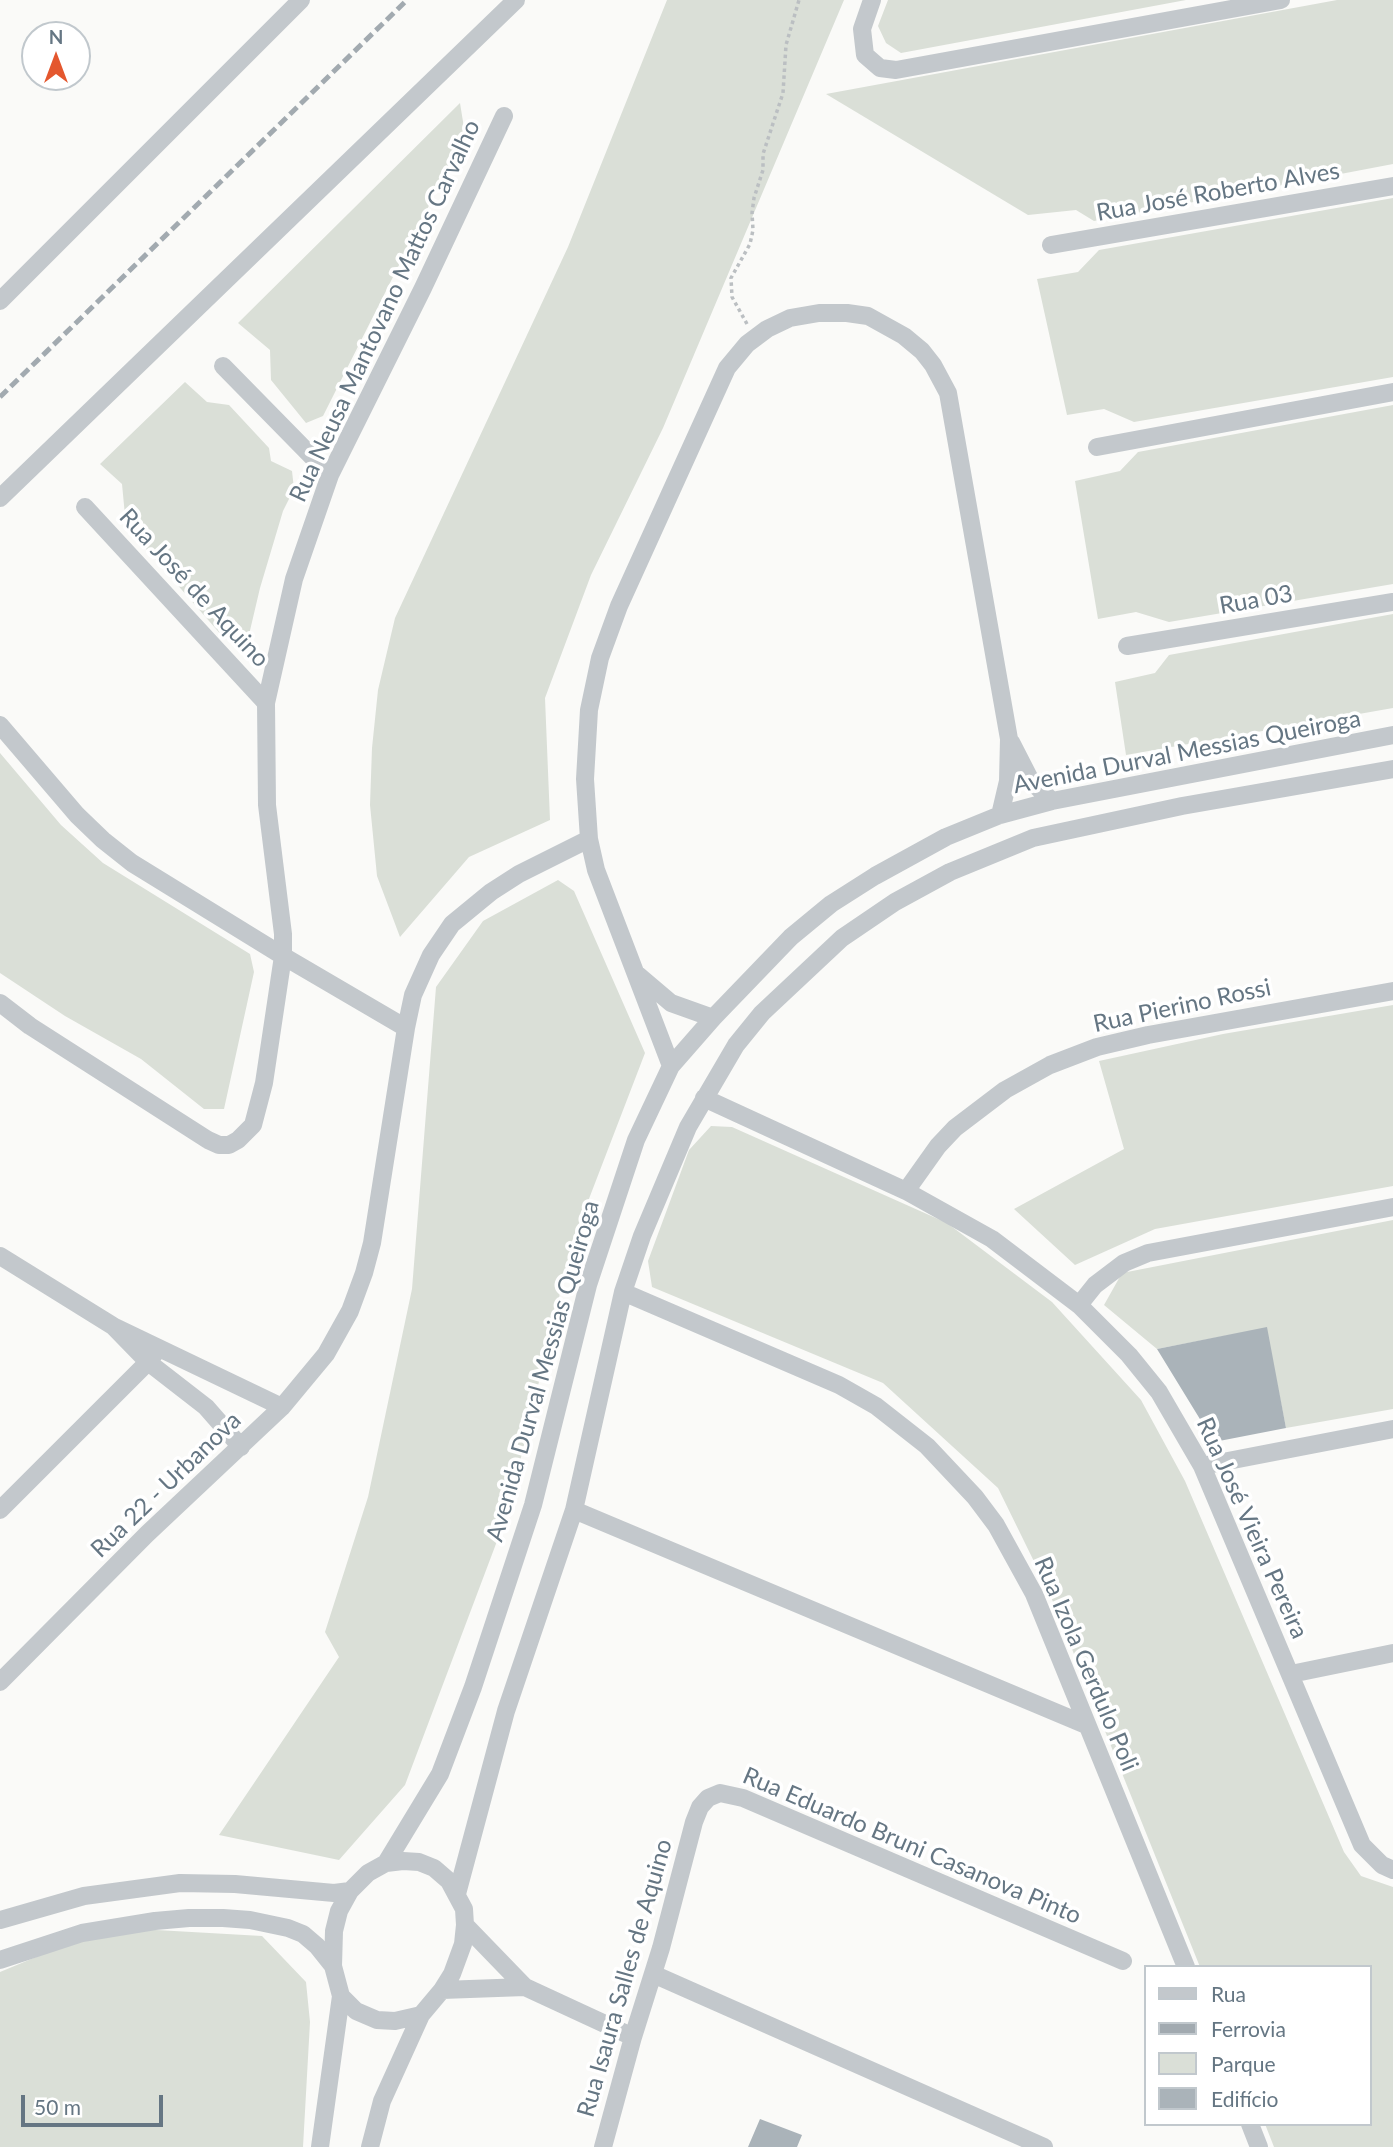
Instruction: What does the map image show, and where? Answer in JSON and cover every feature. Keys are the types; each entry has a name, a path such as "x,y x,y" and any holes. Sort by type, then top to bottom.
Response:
{"street":[{"path":"0,301 301,0"},
{"path":"0,498 516,0"},
{"path":"872,0 862,29 862,46 870,61 880,68 896,70 1281,0"},
{"name":"Rua Neusa Mantovano Mattos Carvalho","path":"0,1003 30,1026 208,1140 219,1145 229,1145 253,1125 259,1108 282,956 282,925 267,805 266,703 294,579 330,475 423,288 503,116"},
{"name":"Rua José Roberto Alves","path":"1051,245 1393,187"},
{"path":"671,1066 596,870 589,839 586,744 589,710 600,658 619,606 727,369 747,344 767,329 819,313 868,316 904,336 922,351 938,372 948,393 1009,738 1008,781 1000,815"},
{"path":"223,366 330,475"},
{"path":"1097,447 1393,392"},
{"name":"Rua José de Aquino","path":"85,507 266,703"},
{"name":"Rua 03","path":"1127,646 1393,602"},
{"path":"0,725 77,815 132,863 282,956 406,1028"},
{"name":"Avenida Durval Messias Queiroga","path":"386,1863 440,1774 473,1687 533,1505 588,1285 636,1140 671,1066 713,1018 791,937 831,904 946,837 1000,815 1052,801 1393,735"},
{"path":"1009,738 1031,781 1052,801"},
{"path":"457,1894 506,1711 574,1510 623,1292 642,1236 672,1159 704,1098 736,1045 762,1013 842,938 895,902 950,872 1032,838 1112,820 1393,769"},
{"name":"Rua 22 - Urbanova","path":"0,1682 147,1534 282,1407 326,1354 350,1311 372,1243 406,1028 413,995 422,974 452,924 491,892 519,874 589,839"},
{"path":"635,973 671,1003 713,1018"},
{"name":"Rua Pierino Rossi","path":"906,1191 955,1128 1005,1090 1050,1065 1097,1047 1148,1035 1393,990"},
{"name":"Rua José Vieira Pereira","path":"704,1098 906,1191 992,1239 1079,1305 1152,1382 1173,1413 1202,1466 1357,1834 1371,1856 1387,1867"},
{"path":"1079,1305 1095,1285 1124,1263 1148,1253 1393,1207"},
{"path":"0,1256 113,1325 282,1407"},
{"name":"Rua Izola Gerdulo Poli","path":"623,1292 839,1385 876,1405 927,1446 975,1497 1009,1547 1034,1594 1185,1965"},
{"path":"113,1325 148,1362 206,1407 242,1447"},
{"path":"0,1510 148,1362 159,1347"},
{"path":"1202,1466 1393,1429"},
{"path":"574,1510 1086,1726"},
{"path":"1291,1674 1393,1653"},
{"name":"Rua Eduardo Bruni Casanova Pinto","path":"694,1822 700,1807 708,1798 720,1793 743,1798 1123,1961"},
{"name":"Rua Isaura Salles de Aquino","path":"603,2147 694,1822"},
{"path":"320,2147 341,1996 333,1966 332,1949 339,1911 350,1891 368,1873 386,1863 419,1861 434,1868 449,1881 457,1894 464,1909 463,1944 452,1974 421,2015 382,2101 370,2147"},
{"path":"0,1920 84,1896 180,1883 235,1884 326,1892 350,1891"},
{"path":"0,1960 82,1933 155,1921 223,1918 250,1920 303,1934 333,1966"},
{"path":"465,1925 525,1987 633,2037"},
{"path":"653,1974 1044,2147"},
{"path":"442,1990 525,1987"},
{"path":"341,1996 356,2011 377,2020 395,2021 421,2015"},
{"path":"1251,2126 1259,2147"}],"path":[{"path":"756,337 740,315 732,297 731,278 750,244 754,198 764,170 764,154 783,93 786,45 799,0"}],"green space":[{"path":"667,0 844,0 663,428 591,575 545,698 550,820 469,857 400,937 377,876 370,805 378,690 395,618 568,247"},
{"path":"888,0 1186,0 901,53 886,43 878,26"},
{"path":"1337,0 1393,0 1393,164 1094,221 1076,210 1028,215 826,94"},
{"path":"460,103 465,134 323,416 306,423 271,380 270,350 238,323"},
{"path":"1393,198 1393,377 1134,422 1104,409 1067,415 1037,279 1078,272 1099,250"},
{"path":"185,382 207,402 229,405 269,448 271,461 292,471 294,489 283,511 248,639 223,637 126,526 122,484 100,464"},
{"path":"1393,405 1393,584 1169,622 1136,612 1098,619 1075,481 1120,471 1138,452"},
{"path":"1393,614 1393,708 1126,755 1115,682 1155,673 1169,655"},
{"path":"0,753 61,825 103,863 250,954 254,972 224,1109 204,1109 141,1059 65,1016 0,973"},
{"path":"558,880 574,891 645,1053 572,1243 508,1512 405,1785 339,1860 219,1835 339,1657 325,1632 368,1497 412,1289 436,987 483,921"},
{"path":"1393,1005 1393,1186 1155,1229 1075,1265 1014,1209 1124,1149 1099,1061 1223,1034"},
{"path":"711,1126 732,1127 947,1223 1052,1302 1141,1400 1185,1481 1344,1852 1361,1876 1393,1887 1393,2147 1274,2147 1266,2126 1372,2126 1372,1965 1199,1965 1049,1592 998,1488 883,1383 652,1287 648,1261 689,1150"},
{"path":"1393,1220 1393,1409 1286,1428 1266,1328 1157,1349 1104,1305 1122,1273"},
{"path":"139,1929 262,1936 306,1982 310,2022 303,2147 0,2147 0,1972 89,1935"}],"building":[{"path":"1267,1327 1286,1428 1214,1442 1157,1349"},
{"path":"760,2119 802,2135 797,2147 748,2147"}],"railway":[{"path":"0,397 407,0"}]}
